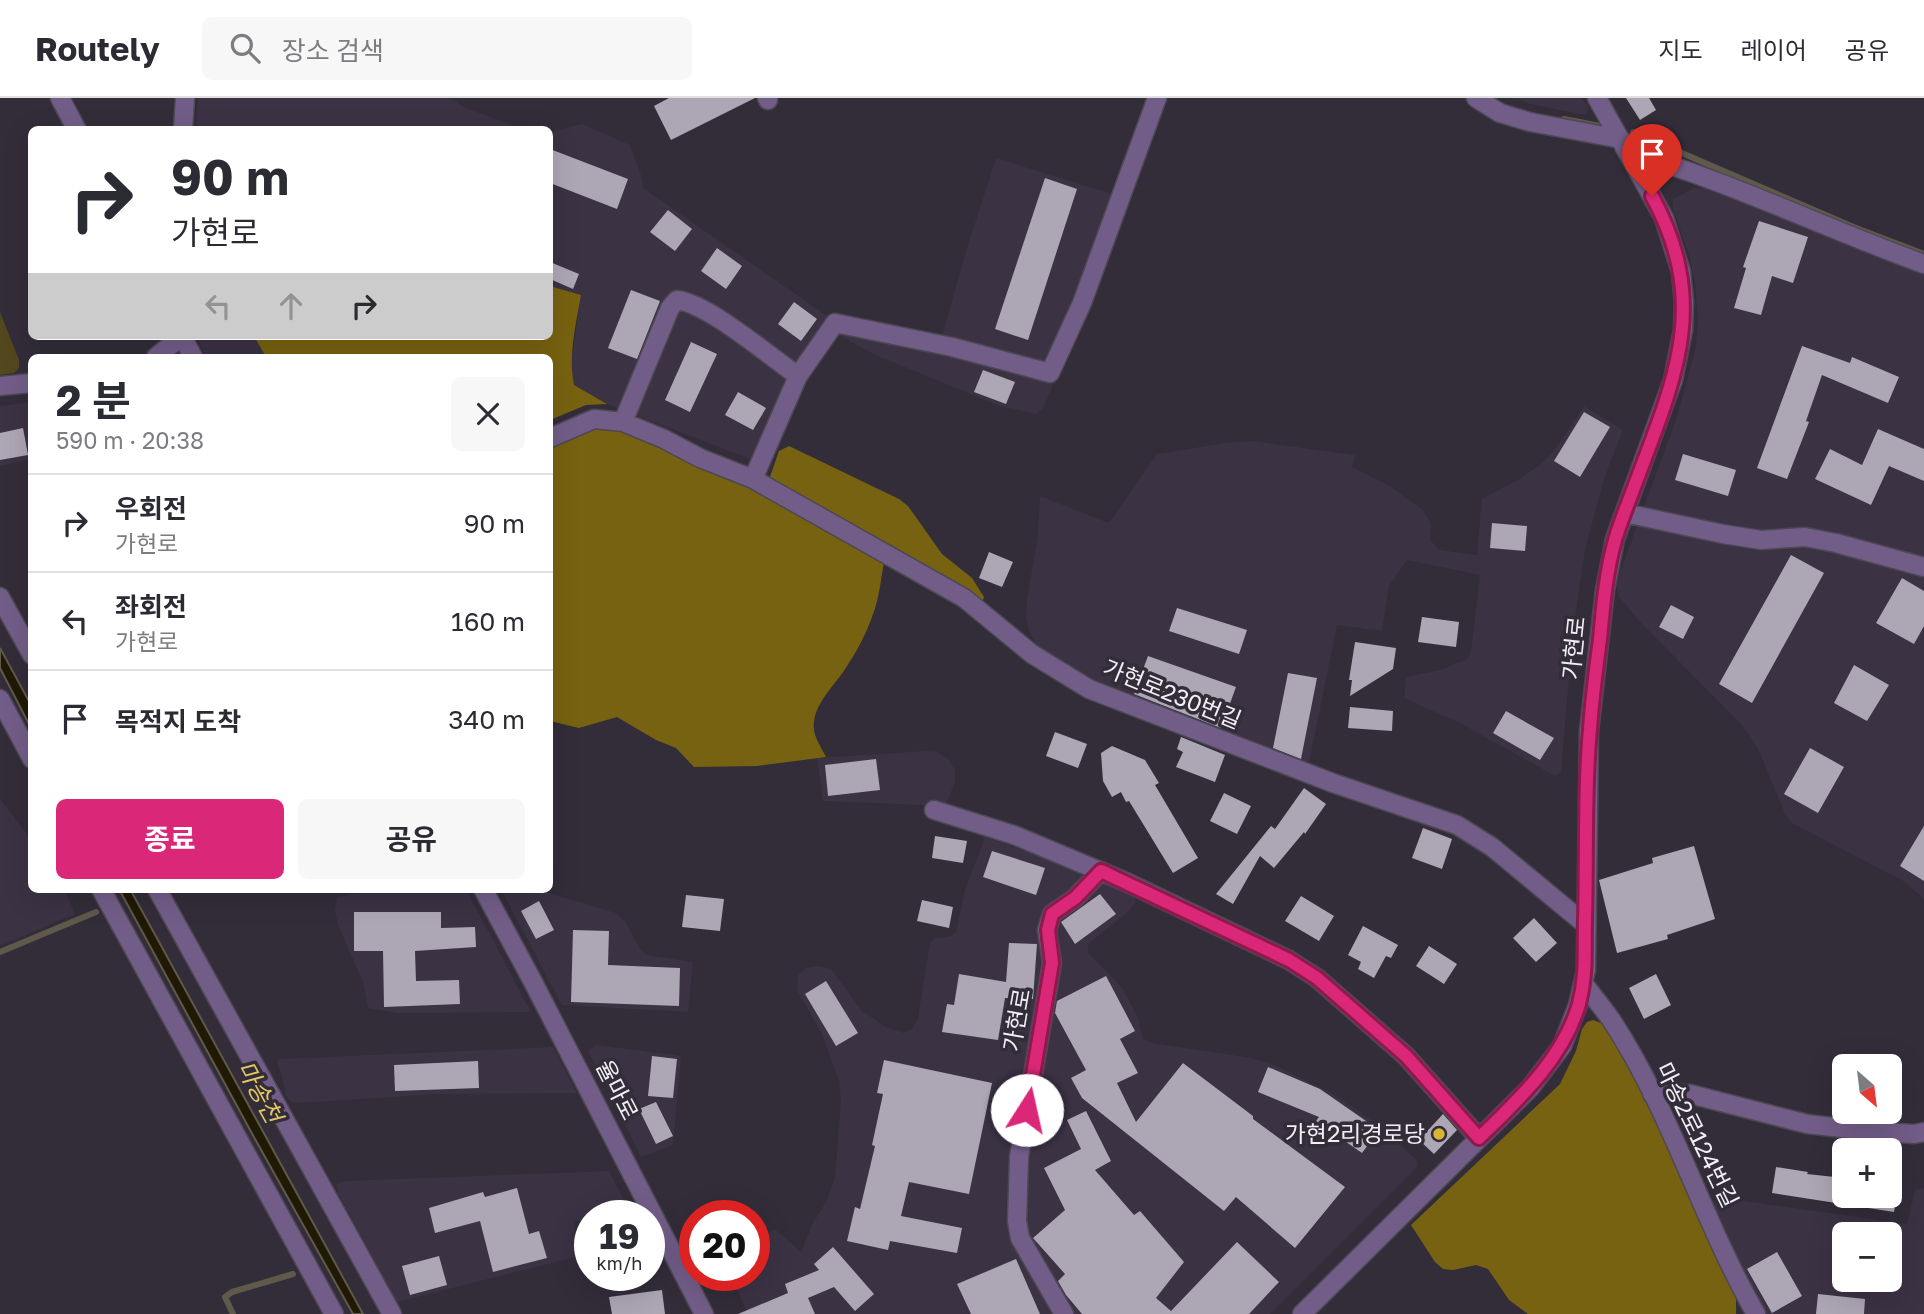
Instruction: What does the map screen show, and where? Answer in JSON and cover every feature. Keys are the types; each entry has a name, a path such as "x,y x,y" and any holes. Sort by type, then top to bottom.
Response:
{"street":[{"path":"61,98 74,126"},
{"path":"183,126 185,98"},
{"path":"752,479 797,376 835,324 952,347 1050,373 1082,303 1157,98"},
{"path":"1476,98 1500,113 1624,145 1924,264"},
{"name":"가현로","path":"1302,1314 1530,1088 1562,1046 1578,1005 1586,970 1589,731 1605,590 1615,539 1673,380 1683,330 1684,302 1681,272 1664,218 1597,98"},
{"path":"622,422 670,308 677,300 687,301 715,317 797,376"},
{"path":"160,354 177,340"},
{"path":"0,386 28,383"},
{"name":"가현로230번길","path":"553,437 594,419 622,422 752,479 964,598 1032,654 1089,689 1333,783 1457,825 1492,847 1585,925"},
{"path":"1625,513 1761,540 1805,537 1924,567"},
{"path":"0,597 28,648"},
{"path":"0,699 28,752"},
{"path":"934,810 1014,835 1101,871 1289,960 1317,978 1406,1056 1479,1138"},
{"name":"가현로","path":"1064,1314 1020,1238 1017,1221 1019,1157 1052,963 1048,930 1052,914 1075,898 1101,871"},
{"path":"103,893 334,1314"},
{"path":"159,893 392,1314"},
{"name":"율마로","path":"484,893 533,980 704,1314"},
{"name":"마송2로124번길","path":"1583,983 1612,1022 1652,1094 1756,1314"},
{"path":"1652,1094 1690,1094 1807,1124 1868,1131 1924,1132"}],"shaded area":[{"path":"198,98 450,98 464,107 514,126 196,126"},
{"path":"1517,98 1582,98 1589,109 1585,115 1530,104"},
{"path":"582,124 630,145 643,188 830,318 779,399 750,459 607,404 574,385 571,372 581,295 553,287 553,131"},
{"path":"996,158 1128,199 1090,302 1042,410 1036,414 1000,406 873,354 837,334 839,318 942,336"},
{"path":"1694,188 1711,189 1924,273 1924,899 1905,882 1792,823 1785,814 1750,736 1619,597 1617,587 1620,572 1678,414 1696,346 1698,319 1695,283 1690,258 1673,209 1673,199"},
{"path":"553,287 581,295 572,351 574,385 607,404 586,405 553,419 553,354 264,354 256,340 553,340"},
{"path":"0,312 19,360 19,368 14,373 0,375"},
{"path":"198,340 256,340 264,354 205,354"},
{"path":"28,402 28,460 0,466 0,406"},
{"path":"1584,406 1623,430 1605,476 1585,550 1573,631 1561,772 1555,776 1460,723 1404,698 1406,677 1440,670 1467,659 1471,651 1480,575 1407,560 1389,586 1382,631 1337,625 1308,768 1105,691 1047,655 1036,645 1029,631 1026,617 1027,599 1038,535 1040,496 1109,523 1157,454 1252,441 1355,455 1352,467 1388,485 1423,510 1431,524 1430,540 1440,550 1477,555 1482,499 1541,464 1554,451"},
{"path":"614,427 764,494 779,451 789,446 899,499 908,506 942,554 972,578 984,597 983,600 977,601 887,548 875,609 867,630 816,714 814,731 826,757 757,766 694,767 676,748 656,740 617,717 579,728 553,722 553,446 583,431"},
{"path":"0,648 28,699 28,722 0,668"},
{"path":"938,752 949,760 955,770 955,782 945,806 823,801 817,758"},
{"path":"0,799 28,835 28,893 66,893 75,914 0,946"},
{"path":"985,837 1052,861 1133,896 1136,902 1129,911 1088,944 1088,952 1123,989 1138,1018 1143,1039 1152,1043 1252,1058 1274,1065 1331,1093 1377,1124 1416,1159 1418,1166 1270,1314 748,1314 738,1291 770,1291 770,1232 775,1229 801,1252 813,1223 827,1200 835,1177 841,1102 839,1081 822,1034 797,990 798,975 806,968 818,966 831,969 862,1011 886,1027 904,1033 912,1029 918,1018 930,942 935,938 952,936 956,932 965,890"},
{"path":"121,893 132,893 363,1314 353,1314"},
{"path":"360,893 468,893 531,1012 397,1013 368,1008 363,982 338,925 335,911 337,897"},
{"path":"503,893 548,893 616,913 625,921 640,949 647,955 693,962 688,1012 562,1005"},
{"path":"1593,1020 1601,1023 1610,1033 1644,1095 1736,1294 1736,1314 1528,1314 1509,1300 1488,1269 1476,1265 1453,1270 1443,1269 1435,1262 1411,1225 1560,1084 1576,1051 1582,1029 1587,1022"},
{"path":"596,1045 681,1056 673,1145 641,1157 588,1050"},
{"path":"553,1047 577,1093 437,1094 301,1103 291,1102 286,1096 277,1064 279,1059"},
{"path":"609,1171 624,1200 574,1200 574,1257 397,1302 339,1195 336,1184 346,1181"},
{"path":"1924,1188 1924,1314 1766,1314 1748,1284 1711,1203 1723,1198 1893,1222 1832,1222 1832,1292 1902,1292 1902,1223 1907,1224 1915,1190"}],"building":[{"path":"669,98 755,98 671,140 654,106"},
{"path":"1626,98 1649,98 1656,110 1640,120"},
{"path":"553,150 628,179 617,209 553,184"},
{"path":"1045,178 1077,189 1028,340 995,329"},
{"path":"668,210 692,229 675,251 650,232"},
{"path":"1759,221 1808,237 1793,283 1772,276 1761,315 1734,308 1746,268 1743,267"},
{"path":"717,248 742,266 726,289 701,271"},
{"path":"553,263 579,274 573,289 553,280"},
{"path":"631,290 660,301 637,359 608,348"},
{"path":"794,302 817,319 801,341 778,324"},
{"path":"691,342 717,354 690,412 665,400"},
{"path":"1802,346 1850,363 1852,357 1899,377 1888,403 1822,375 1806,421 1809,422 1787,479 1757,468"},
{"path":"983,370 1015,382 1006,404 974,392"},
{"path":"738,392 766,408 753,430 725,415"},
{"path":"1584,412 1610,427 1580,477 1554,461"},
{"path":"23,428 28,455 0,460 0,433"},
{"path":"1878,429 1924,449 1924,481 1889,466 1871,505 1815,479 1830,449 1862,465"},
{"path":"1683,454 1736,470 1728,496 1675,480"},
{"path":"1492,523 1527,526 1525,551 1490,548"},
{"path":"989,552 1013,562 1002,587 979,578"},
{"path":"1791,555 1824,573 1752,703 1719,684"},
{"path":"1902,578 1924,591 1924,626 1914,644 1876,623"},
{"path":"1671,605 1694,617 1683,639 1659,627"},
{"path":"1177,608 1247,630 1239,654 1169,631"},
{"path":"1422,617 1459,622 1456,647 1418,642"},
{"path":"1355,642 1396,648 1393,669 1350,696 1352,680 1349,680"},
{"path":"1148,656 1236,687 1221,728 1134,694"},
{"path":"1854,665 1889,685 1867,721 1834,703"},
{"path":"1288,673 1317,678 1301,759 1273,748"},
{"path":"1350,707 1393,711 1392,731 1348,728"},
{"path":"1506,711 1554,738 1540,760 1493,733"},
{"path":"1055,732 1087,744 1078,768 1046,756"},
{"path":"1181,737 1225,755 1215,782 1176,767 1183,752 1177,749"},
{"path":"1112,746 1145,760 1159,783 1155,785 1198,858 1173,873 1129,801 1126,802 1121,792 1112,797 1103,781 1101,753"},
{"path":"1810,748 1844,767 1818,813 1784,794"},
{"path":"876,759 880,790 828,796 825,765"},
{"path":"1304,788 1326,804 1305,834 1304,832 1274,868 1260,856 1233,904 1216,894 1271,826 1275,829"},
{"path":"1224,793 1251,806 1237,834 1210,821"},
{"path":"1924,826 1924,881 1900,866"},
{"path":"1423,828 1452,839 1442,869 1412,858"},
{"path":"935,836 967,841 963,863 932,858"},
{"path":"1694,846 1715,919 1667,935 1668,939 1617,953 1599,880 1653,863 1652,858"},
{"path":"992,851 1045,868 1036,895 983,877"},
{"path":"1100,894 1116,914 1075,944 1061,922"},
{"path":"686,895 724,899 720,931 682,927"},
{"path":"1301,896 1334,916 1319,941 1285,921"},
{"path":"922,900 953,907 949,928 917,921"},
{"path":"539,901 554,930 536,939 521,911"},
{"path":"354,912 441,912 441,928 475,927 476,947 415,951 416,981 459,980 460,1004 384,1007 383,951 354,951"},
{"path":"1534,918 1557,943 1536,962 1513,938"},
{"path":"1363,926 1398,945 1391,958 1386,956 1374,978 1358,969 1361,962 1348,955"},
{"path":"573,930 609,931 608,965 680,968 679,1006 571,1002"},
{"path":"1009,943 1037,944 1033,999 1005,998 998,1040 942,1032 947,1004 954,1005 959,974 1006,982"},
{"path":"1429,946 1457,964 1444,984 1416,966"},
{"path":"1656,974 1671,1005 1644,1019 1629,988"},
{"path":"1106,976 1135,1031 1120,1039 1138,1073 1117,1083 1136,1122 1183,1063 1345,1187 1295,1248 1236,1197 1224,1211 1082,1098 1071,1078 1086,1070 1055,1013 1057,1001"},
{"path":"826,981 858,1033 836,1046 805,994"},
{"path":"652,1056 677,1059 673,1098 648,1096"},
{"path":"884,1060 992,1083 969,1194 909,1182 901,1216 962,1228 957,1253 890,1241 888,1250 847,1241 855,1207 860,1209 875,1146 872,1145 883,1094 877,1093"},
{"path":"478,1061 479,1088 395,1091 394,1065"},
{"path":"1268,1067 1320,1089 1379,1130 1362,1153 1316,1121 1319,1117 1258,1092"},
{"path":"656,1102 673,1136 656,1144 639,1109"},
{"path":"1086,1111 1111,1161 1095,1170 1134,1215 1140,1211 1184,1262 1156,1298 1171,1311 1237,1242 1279,1282 1249,1314 1082,1314 1066,1295 1058,1281 1065,1274 1033,1238 1065,1210 1044,1168 1081,1149 1067,1120"},
{"name":"가현2리경로당","path":"1443,1114 1457,1130 1434,1154 1419,1140"},
{"path":"1776,1167 1832,1177 1832,1202 1772,1193"},
{"path":"517,1188 529,1234 539,1231 547,1258 493,1272 480,1221 435,1233 429,1208 483,1192 485,1197"},
{"path":"1868,1208 1895,1208 1894,1212"},
{"path":"833,1247 874,1294 855,1311 834,1287 808,1298 815,1314 738,1314 788,1293 785,1284 819,1270 814,1264"},
{"path":"1777,1252 1802,1296 1772,1313 1747,1269"},
{"path":"439,1256 447,1285 410,1295 402,1266"},
{"path":"1016,1259 1040,1314 971,1314 957,1284"},
{"path":"662,1291 665,1314 612,1314 609,1297"},
{"path":"1818,1294 1865,1299 1864,1314 1816,1314"}],"waterway":[{"path":"1564,119 1600,126"},
{"path":"1633,132 1856,228 1924,254"},
{"path":"0,952 96,912"},
{"path":"233,1314 225,1297 232,1292 293,1274"}],"place":[{"name":"가현2리경로당","path":"1439,1134"}],"route":[{"path":"1027,1110 1052,963 1048,930 1052,914 1075,898 1101,871 1289,960 1317,978 1406,1056 1479,1138 1530,1088 1562,1046 1578,1005 1586,970 1589,731 1605,590 1615,539 1673,380 1683,330 1681,272 1664,218 1652,196"}],"water label":[{"name":"마송천","path":"259,1092"}]}
